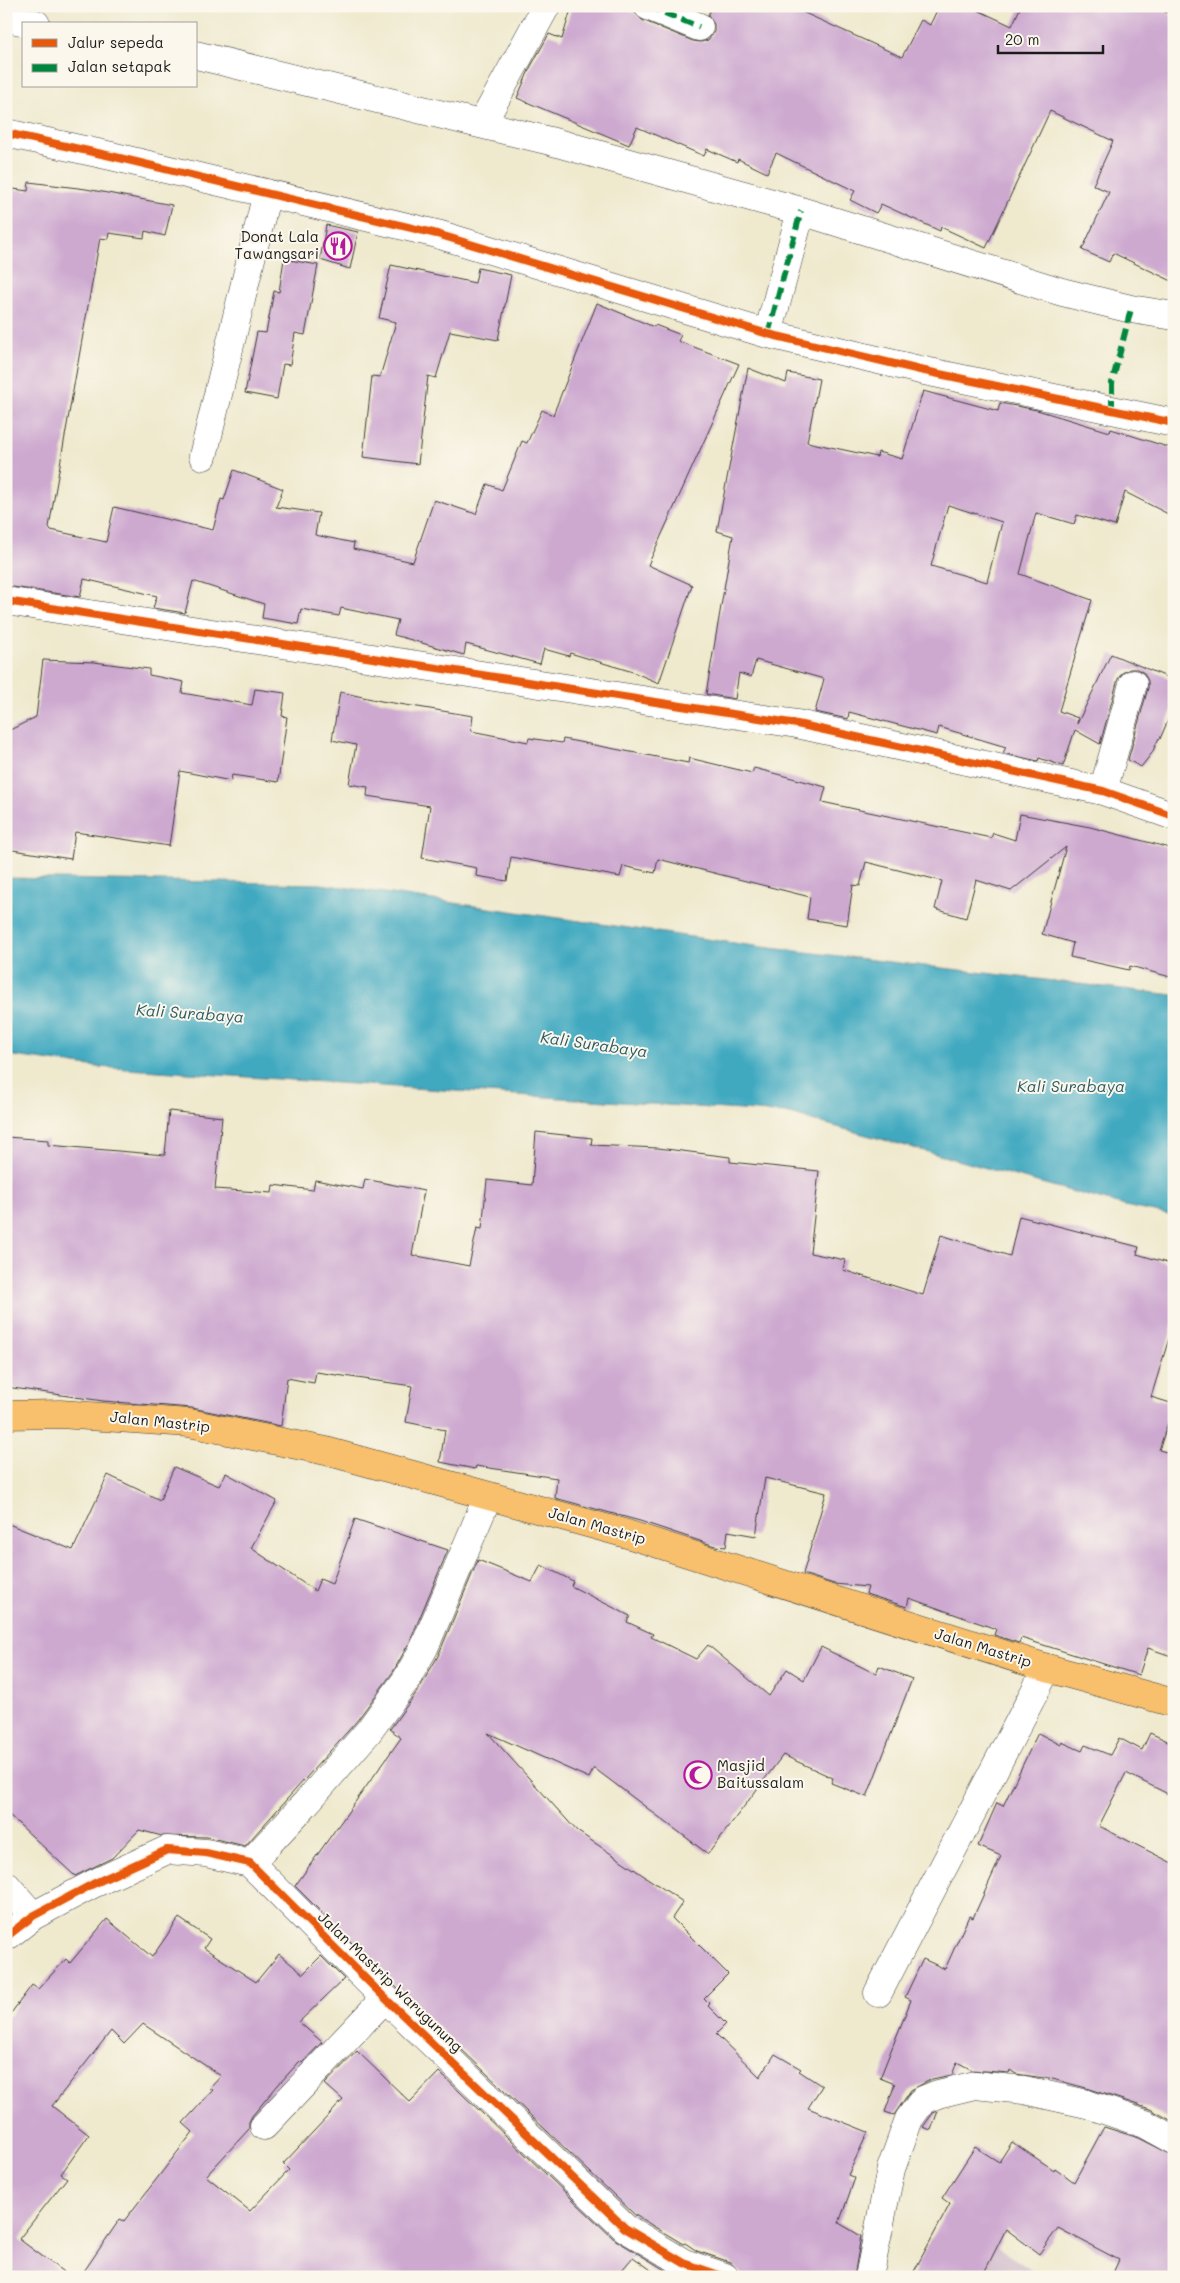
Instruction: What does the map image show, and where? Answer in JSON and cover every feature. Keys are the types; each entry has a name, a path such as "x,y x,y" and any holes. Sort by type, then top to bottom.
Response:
{"main road":[{"name":"Jalan Mastrip","path":"6,1415 60,1414 189,1422 326,1451 628,1534 1047,1668 1174,1704"}],"street":[{"path":"482,124 546,6"},
{"path":"648,6 699,27"},
{"path":"6,18 26,22"},
{"path":"198,55 482,124 801,211 1062,292 1131,309 1174,316"},
{"path":"6,133 437,234 768,334 929,372 1174,424"},
{"path":"203,456 267,193"},
{"path":"768,334 801,211"},
{"path":"6,601 797,724 1103,791 1174,816"},
{"path":"1103,791 1133,684"},
{"path":"6,1937 33,1916 93,1884 167,1850 206,1853 250,1863 306,1804 368,1732 406,1680 424,1648 488,1496"},
{"path":"878,1993 1047,1668"},
{"name":"Jalan Mastrip Warugunung","path":"250,1863 385,1998 625,2228 684,2263 725,2277"},
{"path":"6,1885 33,1916"},
{"path":"264,2126 385,1998"},
{"path":"869,2277 891,2169 909,2119 923,2100 938,2094 975,2085 1024,2090 1087,2104 1146,2124 1174,2140"}],"shaded area":[{"path":"979,2234 1041,2277 950,2277"}],"water":[{"name":"Kali Surabaya","path":"6,878 321,884 762,947 1174,995 1174,1216 1125,1206 786,1113 98,1067 6,1055"}],"building":[{"path":"572,6 617,6 634,12 642,20 693,41 701,42 708,40 714,32 714,24 708,15 712,6 789,6 902,57 921,20 930,25 939,6 969,6 1012,26 1021,6 1152,6 1174,16 1174,282 1113,253 1109,262 1082,250 1109,192 1093,185 1113,141 1050,111 986,248 941,227 940,231 881,204 876,213 850,200 855,191 776,153 767,173 738,159 737,162 707,149 704,156 637,127 629,145 517,98 530,68 549,34 562,39"},
{"path":"29,182 86,189 172,205 165,236 145,231 144,238 109,233 108,239 100,238 49,527 51,530 106,542 114,507 213,530 221,499 224,500 234,470 283,489 276,507 319,513 315,535 354,543 353,549 413,562 434,500 476,514 487,484 502,490 522,441 527,443 542,410 553,415 597,303 654,327 655,325 681,335 678,341 739,364 648,565 692,585 659,683 633,672 570,653 569,656 544,649 540,664 466,644 464,655 394,635 398,620 341,608 339,616 301,609 298,624 262,618 264,604 193,581 185,613 153,608 157,596 84,579 80,597 6,586 6,188 28,191"},
{"name":"Donat Lala Tawangsari","path":"326,225 358,232 350,269 320,260"},
{"path":"284,259 318,265 305,335 295,333 290,365 283,364 277,399 245,393 257,332 266,333 274,291 279,292"},
{"path":"391,265 475,283 478,268 511,275 498,340 450,331 436,378 428,376 418,464 363,457 372,376 380,377 396,322 379,318"},
{"path":"748,368 786,383 788,373 819,379 807,442 877,457 878,452 902,459 923,391 998,411 1000,403 1037,410 1110,432 1111,429 1174,449 1174,517 1125,492 1115,526 1077,515 1074,524 1036,513 1020,574 1092,600 1059,711 1078,718 1077,724 1111,654 1174,680 1174,706 1160,739 1141,767 1128,760 1148,688 1148,681 1144,673 1137,669 1130,669 1122,673 1118,679 1100,744 1075,730 1063,766 1039,758 1038,761 1003,753 1006,747 939,727 937,735 849,712 848,719 815,712 824,679 756,660 751,677 739,673 735,699 706,694 733,536 717,531","holes":["948,505 1002,522 987,582 931,566"]},
{"path":"43,660 94,662 149,669 149,675 184,682 182,693 252,705 255,689 285,693 282,716 287,717 278,782 232,775 231,781 180,771 169,846 75,832 71,859 6,849 6,732 36,717"},
{"path":"340,692 381,701 473,716 471,731 528,742 529,738 562,743 563,739 688,763 689,758 752,773 754,768 826,787 822,802 991,838 993,833 1015,840 1020,814 1090,827 1174,849 1174,978 1130,966 1129,970 1070,957 1073,943 1042,934 1066,847 1011,891 976,880 966,918 935,909 942,881 866,862 860,886 853,885 847,925 807,919 810,897 658,859 655,873 623,866 620,877 511,857 507,881 476,876 477,868 422,858 430,806 367,796 368,787 349,784 356,745 332,740"},
{"path":"169,1111 222,1117 215,1189 272,1193 273,1185 313,1190 315,1180 363,1189 365,1179 424,1191 412,1255 469,1266 477,1228 482,1229 487,1180 532,1185 536,1132 592,1138 591,1145 658,1148 730,1157 730,1162 819,1171 810,1253 845,1260 843,1270 923,1295 941,1235 1010,1256 1019,1216 1139,1247 1137,1254 1174,1265 1174,1322 1151,1397 1174,1404 1159,1450 1174,1454 1174,1657 1148,1648 1139,1675 1021,1638 1019,1643 994,1635 996,1629 909,1598 907,1607 866,1594 868,1587 834,1584 803,1574 826,1493 765,1478 756,1536 728,1531 726,1547 715,1546 640,1521 555,1498 557,1478 476,1466 475,1469 440,1462 445,1430 406,1422 412,1386 316,1372 314,1383 287,1378 281,1426 192,1408 103,1401 6,1387 6,1137 48,1140 48,1145 165,1155"},
{"path":"174,1467 219,1486 226,1473 277,1501 251,1548 315,1591 320,1579 332,1584 355,1519 448,1550 410,1641 393,1672 356,1722 245,1846 207,1837 162,1836 139,1830 112,1858 75,1876 6,1812 6,1523 73,1550 108,1475 160,1500"},
{"path":"478,1560 532,1582 541,1565 573,1581 571,1586 630,1616 627,1622 653,1634 651,1637 696,1659 708,1645 769,1696 787,1669 804,1680 821,1647 876,1674 879,1666 912,1679 867,1797 831,1783 833,1778 783,1755 708,1854 594,1768 589,1778 488,1733 577,1831 683,1902 672,1918 728,1974 704,1998 710,2004 708,2006 726,2024 716,2034 760,2077 775,2054 801,2069 799,2071 822,2086 808,2108 868,2132 848,2175 855,2178 839,2223 861,2236 854,2277 744,2277 730,2262 697,2251 635,2215 396,1987 295,1886 401,1738 390,1729 419,1689 438,1656"},
{"path":"1038,1733 1061,1745 1062,1742 1082,1751 1085,1745 1110,1755 1119,1738 1142,1750 1150,1733 1174,1744 1174,1797 1126,1773 1099,1826 1174,1864 1174,2122 1150,2109 1090,2089 1045,2077 1016,2074 1010,2070 1009,2073 972,2070 957,2062 952,2075 932,2079 911,2090 894,2115 885,2112 895,2084 880,2078 911,2000 905,1997 923,1959 945,1969 969,1916 973,1918 1001,1856 978,1846 997,1803 1003,1806"},
{"path":"179,1918 210,1939 204,1948 256,1982 279,1954 303,1974 321,1956 344,1979 299,2022 322,2042 302,2063 300,2061 278,2085 252,2116 249,2122 249,2129 206,2176 250,2211 289,2170 283,2164 343,2100 325,2084 357,2051 410,2102 439,2072 614,2239 665,2270 661,2277 633,2257 616,2277 80,2277 120,2219 124,2221 193,2132 183,2123 213,2090 210,2088 221,2076 143,2024 124,2044 111,2031 52,2106 89,2135 61,2174 67,2178 19,2239 70,2277 6,2277 6,2020 32,1985 38,1989 66,1959 70,1963 107,1919 152,1957"},
{"path":"938,2111 931,2130 923,2127 933,2113"},
{"path":"1104,2127 1139,2138 1174,2156 1174,2277 1111,2277 1119,2260 1058,2228 1039,2254 1006,2229 982,2277 911,2277 950,2204 942,2198 975,2147 999,2162 1012,2142 1074,2182"}],"marked path":[{"path":"648,6 699,27"},
{"path":"768,334 801,211"},
{"path":"1112,411 1112,383 1131,309"}],"cycle path":[{"path":"6,133 111,156 437,234 768,334 920,370 1174,423"},
{"path":"6,601 797,724 1103,791 1174,816"},
{"path":"6,1937 33,1916 93,1884 167,1850 206,1853 250,1863 385,1998 625,2228 684,2263 725,2277"}],"place":[{"name":"Donat Lala Tawangsari","path":"338,246"},
{"name":"Masjid Baitussalam","path":"698,1775"}]}
